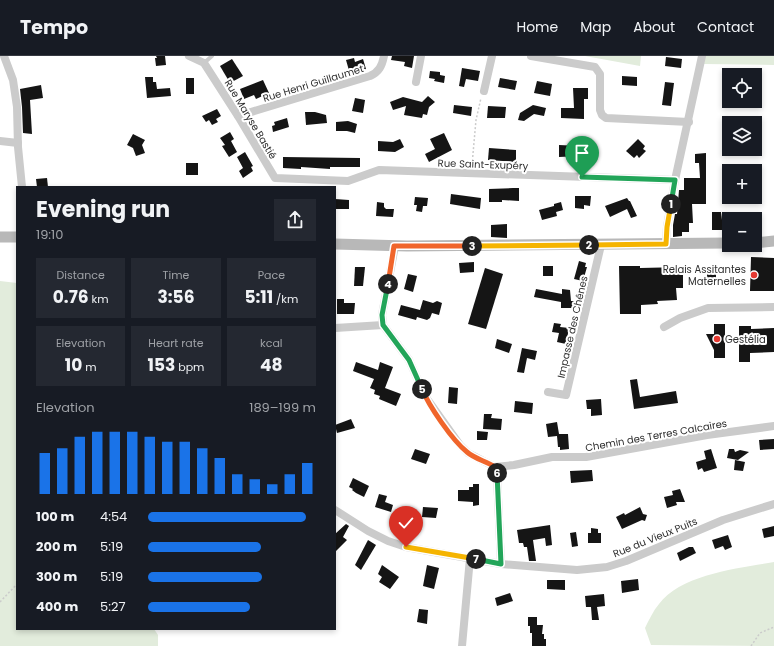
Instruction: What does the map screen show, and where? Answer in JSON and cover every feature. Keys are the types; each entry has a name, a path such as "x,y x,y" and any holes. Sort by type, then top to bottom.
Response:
{"main road":[{"path":"0,237 16,237"},
{"path":"336,244 394,246 722,243"}],"street":[{"path":"4,56 13,80 17,106 18,143 22,186"},
{"path":"189,56 204,63"},
{"name":"Rue Henri Guillaumet","path":"238,116 370,76 376,73 382,66 384,56"},
{"path":"416,82 421,56"},
{"path":"484,91 492,56"},
{"path":"531,56 595,67 600,74 600,110 602,115 606,118 689,122"},
{"path":"666,244 667,227 675,180 689,122 702,56"},
{"name":"Rue Maryse Bastié","path":"204,63 275,178 293,183"},
{"path":"0,141 18,143"},
{"name":"Rue Saint-Exupéry","path":"293,183 348,181 379,170 675,180"},
{"name":"Impasse des Chênes","path":"548,392 566,395 601,244"},
{"path":"394,246 382,315 383,325 409,360 425,396 460,445 468,453 495,467 498,475 501,564"},
{"path":"664,327 680,318 708,308 774,307"},
{"path":"336,328 383,325"},
{"name":"Chemin des Terres Calcaires","path":"495,467 514,465 552,457 586,457 707,435 774,426"},
{"name":"Rue du Vieux Puits","path":"336,511 347,519 388,541 406,547 501,564 536,568 577,570 607,567 626,561 723,520 774,504"},
{"path":"462,646 470,558"}],"lane":[{"path":"204,63 212,56"}],"path":[{"path":"472,173 476,120 484,91"},
{"path":"0,602 16,585"},
{"path":"751,646 760,633 774,627"}],"green space":[{"path":"585,56 641,56 640,66"},
{"path":"705,56 774,56 774,65 704,64"},
{"path":"0,281 16,283 16,630 155,630 158,635 158,646 0,646"},
{"path":"774,562 774,646 651,645 645,628 657,607 669,594 696,579 712,574"}],"building":[{"path":"156,56 165,56 166,65 156,66"},
{"path":"392,56 414,56 412,68 404,66 405,62 391,60"},
{"path":"666,57 682,59 681,68 665,66"},
{"path":"354,58 355,62 363,59 366,69 350,74 346,60"},
{"path":"232,59 243,76 230,83 220,66"},
{"path":"462,68 480,71 478,81 466,79 464,87 459,86"},
{"path":"430,71 440,72 440,75 445,76 444,83 434,81 435,79 429,78"},
{"path":"622,76 637,77 637,86 622,85"},
{"path":"145,77 153,77 153,82 156,82 157,89 170,88 171,96 147,98"},
{"path":"186,78 194,78 194,94 186,94"},
{"path":"500,78 517,81 515,90 498,87"},
{"path":"263,80 269,93 256,99 254,95 244,99 240,89"},
{"path":"537,81 552,84 550,96 534,93"},
{"path":"665,82 674,83 671,106 662,105"},
{"path":"41,85 43,98 30,100 32,134 23,133 20,89"},
{"path":"573,88 588,88 588,99 584,99 584,119 561,118 561,108 574,108"},
{"path":"428,96 435,102 429,107 427,115 423,114 422,118 404,115 406,106 393,110 390,102 403,97 422,102"},
{"path":"355,98 365,100 363,113 352,111"},
{"path":"454,105 472,107 471,116 453,113"},
{"path":"533,105 546,108 544,116 534,114 524,121 518,120 520,113"},
{"path":"488,106 506,107 505,118 487,118"},
{"path":"217,109 221,116 216,119 218,122 212,125 209,120 206,122 202,116"},
{"path":"305,112 315,112 326,115 327,123 306,125"},
{"path":"287,118 289,127 273,132 272,126 275,125 274,122"},
{"path":"348,121 357,124 355,133 336,131 336,122"},
{"path":"230,132 234,139 231,141 237,152 229,157 222,146 225,145 220,138"},
{"path":"444,133 452,150 429,162 425,154 435,149 430,139"},
{"path":"133,134 145,140 142,145 145,153 136,156 133,148 127,145"},
{"path":"400,139 404,147 395,152 378,151 378,141 393,142"},
{"path":"638,139 645,146 643,149 646,151 639,158 637,155 634,158 626,151"},
{"path":"559,145 580,146 580,156 559,157"},
{"path":"489,148 516,150 516,162 488,160"},
{"path":"245,152 253,166 251,167 253,171 243,178 239,171 243,168 237,157"},
{"path":"706,153 706,204 692,204 693,223 689,223 689,232 682,232 682,236 673,237 673,225 675,214 677,214 679,190 684,190 684,178 700,178 699,163 695,163 695,154"},
{"path":"283,157 360,158 360,167 330,167 330,169 301,167 301,169 283,168"},
{"path":"186,163 198,163 198,175 186,175"},
{"path":"47,178 48,186 37,186 36,179"},
{"path":"519,188 519,201 502,200 502,202 489,202 489,189"},
{"path":"451,194 481,198 480,209 450,204"},
{"path":"575,196 591,196 590,206 584,205 584,209 575,208"},
{"path":"415,197 428,198 427,206 423,206 422,212 416,211 417,205 414,205"},
{"path":"627,198 637,216 631,218 627,209 610,217 605,206"},
{"path":"336,199 349,200 349,209 336,209"},
{"path":"377,202 384,203 384,207 386,209 394,209 393,217 376,216"},
{"path":"561,202 563,210 556,212 557,216 542,220 539,210 554,206 554,204"},
{"path":"712,212 721,212 722,230 712,230"},
{"path":"507,224 507,238 491,237 491,225"},
{"path":"751,257 774,258 774,291 750,291"},
{"path":"579,261 586,263 585,267 587,267 583,281 574,279"},
{"path":"474,262 474,272 460,273 459,263"},
{"path":"543,266 553,266 553,276 543,276"},
{"path":"619,266 640,266 640,268 683,267 683,288 676,288 677,300 657,301 658,304 641,305 641,314 620,314"},
{"path":"355,267 365,267 363,286 354,286"},
{"path":"485,268 503,274 486,329 468,324"},
{"path":"707,273 716,273 716,282 707,282"},
{"path":"408,274 417,276 413,292 404,289"},
{"path":"536,289 562,294 562,289 570,290 571,301 574,301 574,308 561,308 561,302 534,297"},
{"path":"337,299 344,299 344,303 355,303 354,314 337,314"},
{"path":"423,300 433,303 437,301 442,303 439,315 432,313 430,318 427,320 417,317 416,320 398,315 401,305 420,310"},
{"path":"554,323 561,324 560,327 569,328 566,344 557,342 559,333 552,332"},
{"path":"714,324 725,324 725,358 714,358 714,350 706,334 714,334"},
{"path":"739,326 751,326 751,329 774,328 774,352 750,353 750,362 739,362"},
{"path":"497,339 512,344 509,353 495,348"},
{"path":"522,348 537,351 535,360 527,358 524,373 517,372"},
{"path":"356,362 378,370 380,362 393,367 385,388 401,394 396,406 379,399 380,396 374,394 375,390 370,388 374,379 353,371"},
{"path":"637,379 640,397 676,391 678,403 634,409 630,380"},
{"path":"449,387 458,388 457,404 448,403"},
{"path":"601,399 602,415 591,416 591,409 587,409 586,400"},
{"path":"515,401 533,403 532,414 514,412"},
{"path":"484,414 492,414 491,418 502,419 501,430 483,429"},
{"path":"351,419 355,428 337,433 336,425"},
{"path":"557,422 559,434 568,434 569,449 560,450 560,447 558,447 557,436 548,437 546,424"},
{"path":"477,431 488,432 487,440 477,440"},
{"path":"774,439 774,449 760,450 759,440"},
{"path":"415,449 430,454 426,464 411,459"},
{"path":"711,449 717,468 704,472 702,468 698,470 696,462 706,459 704,451"},
{"path":"729,449 734,449 735,452 740,450 749,452 738,460 727,458"},
{"path":"735,460 745,462 743,471 734,470"},
{"path":"592,470 593,481 571,483 570,471"},
{"path":"353,478 369,486 364,497 349,487"},
{"path":"473,484 479,484 479,505 473,506 473,502 458,501 458,490 469,490 469,487 473,487"},
{"path":"680,489 685,502 676,502 677,505 667,508 664,497 673,495 672,491"},
{"path":"379,494 387,496 385,502 393,505 391,512 375,507"},
{"path":"423,507 438,508 436,518 422,517"},
{"path":"640,507 643,514 647,515 645,521 642,520 622,529 616,517 624,513 625,515"},
{"path":"346,524 349,526 343,537 347,540 336,551 336,533"},
{"path":"550,525 552,545 546,546 545,538 533,540 536,561 529,561 527,547 524,547 523,543 519,543 517,530"},
{"path":"774,526 774,536 764,538 762,529"},
{"path":"591,528 598,529 598,533 601,533 601,543 588,543 588,533 591,533"},
{"path":"576,532 578,546 572,547 570,533"},
{"path":"728,535 732,547 725,550 723,546 715,549 712,540"},
{"path":"368,540 376,545 361,570 355,565"},
{"path":"689,547 693,547 696,553 680,561 677,553"},
{"path":"382,565 399,577 390,589 379,582 382,577 378,574"},
{"path":"427,565 439,568 434,589 423,586"},
{"path":"638,579 639,590 622,593 621,581"},
{"path":"547,580 565,580 565,590 547,589"},
{"path":"510,593 513,601 497,606 495,598"},
{"path":"604,594 605,606 597,607 599,620 592,620 591,607 586,607 585,596"},
{"path":"419,609 428,610 427,624 417,622"},
{"path":"528,617 537,617 537,625 543,625 542,634 544,634 544,639 546,639 546,646 532,646 532,633 530,633 530,626 528,626"}],"place":[{"name":"Relais Assitantes Maternelles","path":"754,275"},
{"name":"Gestélia","path":"717,339"}],"route":[{"path":"406,547 501,564 498,475 495,467 468,453 460,445 425,396 409,360 387,333 383,325 382,315 394,246 666,244 667,227 675,180 582,177"}]}
